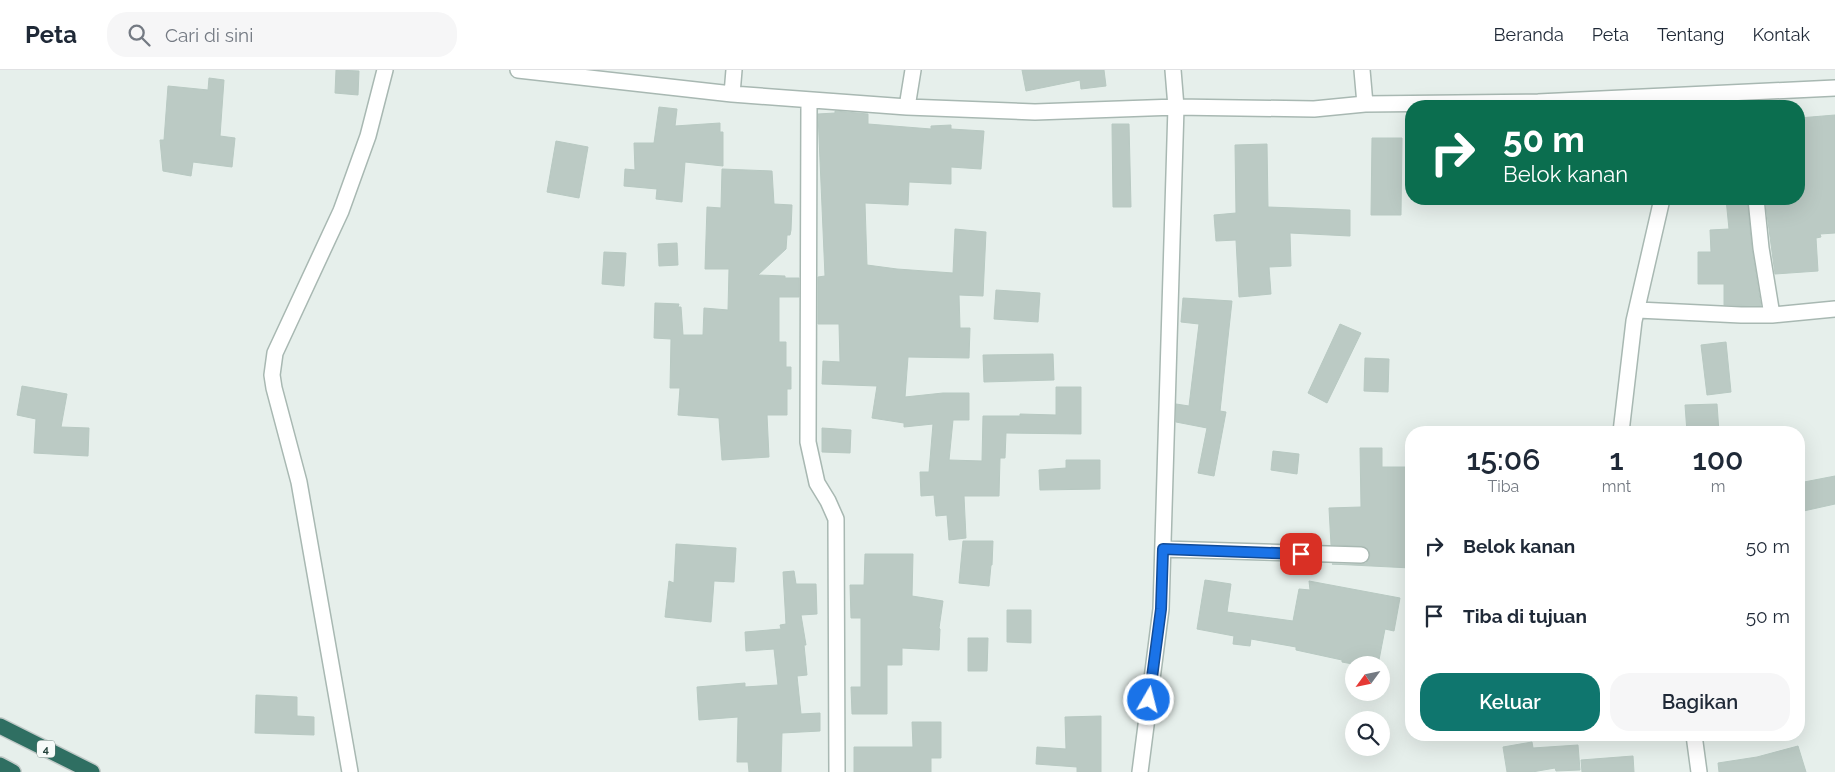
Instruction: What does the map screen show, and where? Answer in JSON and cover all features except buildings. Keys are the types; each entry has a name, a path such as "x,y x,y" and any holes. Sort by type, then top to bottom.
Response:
{"highway":[{"name":"4","path":"0,726 92,772"},
{"path":"0,765 14,772"}],"street":[{"path":"350,772 299,482 272,375 275,353 341,210 368,136 385,70"},
{"path":"518,70 732,94 907,107 1035,112 1176,107 1314,109 1365,104 1405,104"},
{"path":"732,94 734,70"},
{"path":"907,107 913,70"},
{"path":"1140,772 1161,609 1176,107 1173,70"},
{"path":"1362,70 1365,104"},
{"path":"1708,100 1749,99 1835,88"},
{"path":"809,100 808,442 817,483 836,519 837,772"},
{"path":"1622,426 1634,321 1661,205"},
{"path":"1757,205 1761,248 1772,315"},
{"path":"1638,310 1772,315 1835,309"},
{"path":"1163,549 1361,556"},
{"path":"1695,741 1699,772"}],"route":[{"path":"1149,700 1161,609 1163,549 1301,554"}]}
